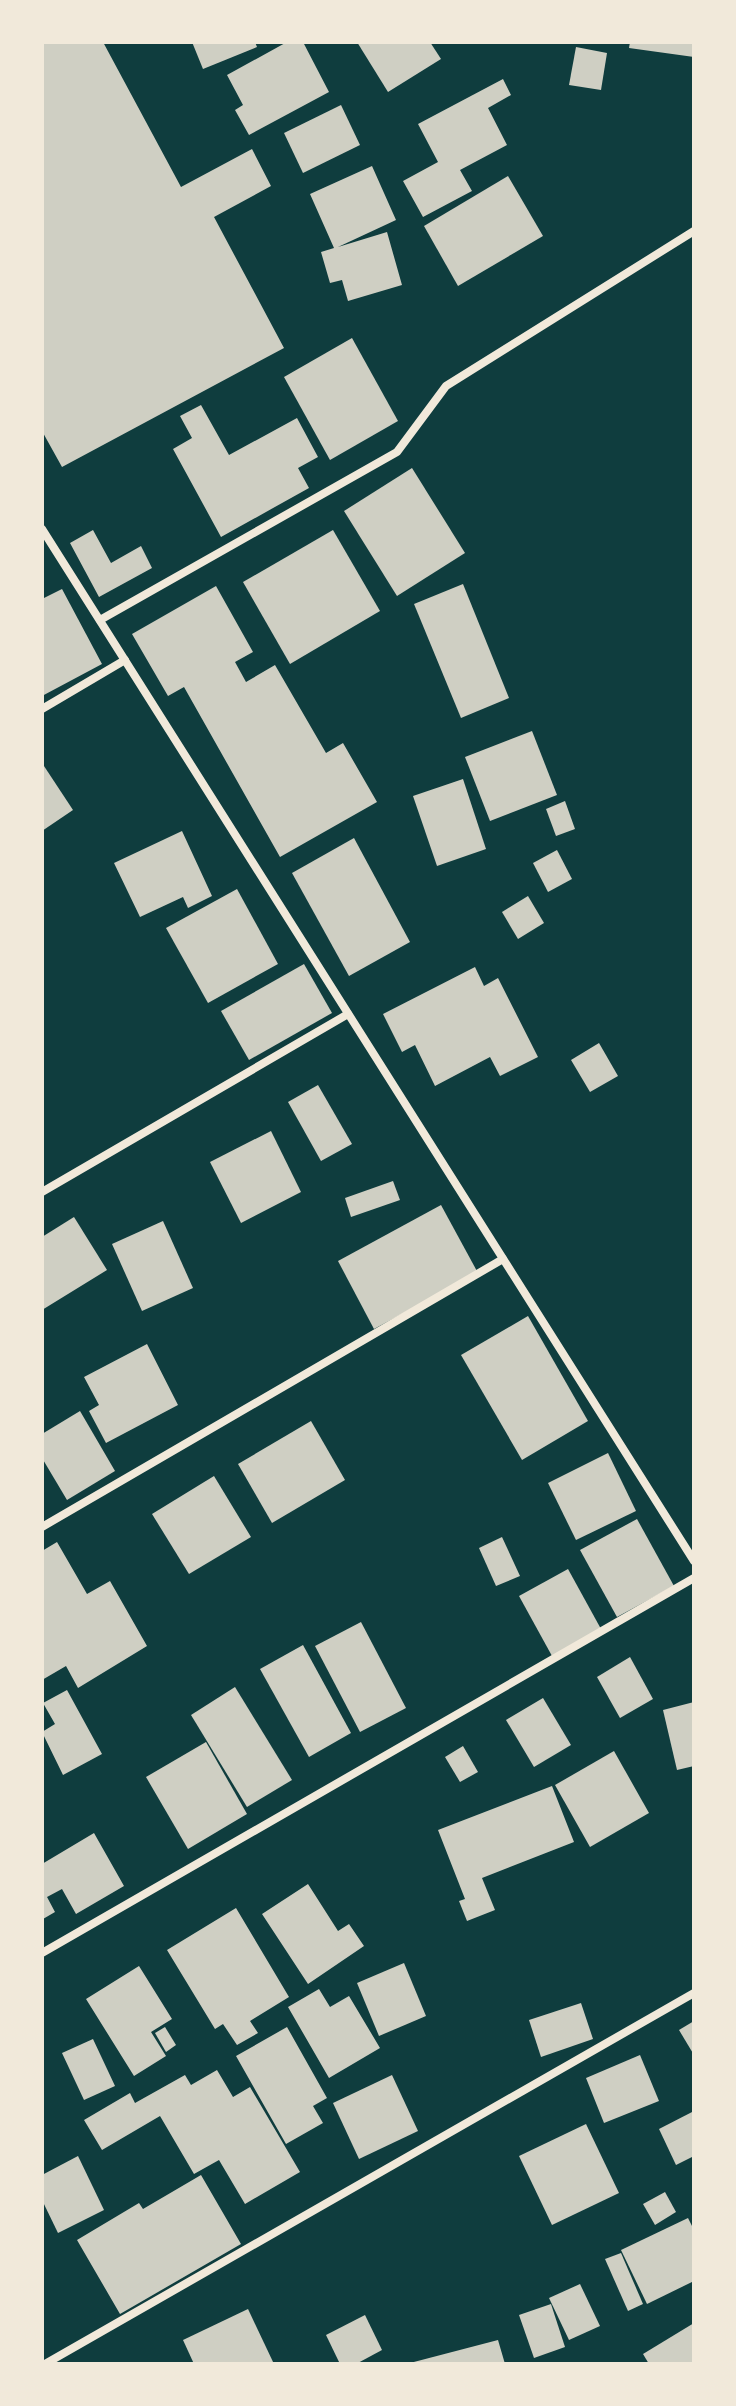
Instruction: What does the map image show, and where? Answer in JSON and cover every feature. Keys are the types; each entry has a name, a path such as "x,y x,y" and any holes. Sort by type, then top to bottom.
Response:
{"street":[{"path":"100,620 397,452 446,386 694,231"},
{"path":"42,529 694,1561"},
{"path":"42,709 125,660"},
{"path":"42,1192 348,1014"},
{"path":"42,1527 503,1259"},
{"path":"42,1953 694,1578"},
{"path":"45,2364 694,1993"}],"building":[{"path":"42,42 103,42 181,187 252,149 271,186 214,217 284,348 62,467 42,431"},
{"path":"192,42 255,42 257,47 203,69"},
{"path":"287,42 303,42 329,92 249,135 235,110 243,105 227,75"},
{"path":"357,42 430,42 441,59 388,92"},
{"path":"630,42 694,42 694,57 629,48"},
{"path":"576,47 607,53 601,90 569,85"},
{"path":"503,79 511,95 488,108 507,145 460,170 472,191 423,217 403,181 438,162 418,124"},
{"path":"341,105 360,145 303,173 284,133"},
{"path":"372,166 396,220 338,247 387,232 402,285 348,301 342,280 330,283 321,252 334,248 310,194"},
{"path":"508,176 543,236 458,286 424,226"},
{"path":"352,338 398,421 330,460 284,377"},
{"path":"201,405 229,455 297,418 318,457 298,468 309,488 221,537 173,449 192,438 180,416"},
{"path":"412,468 465,553 397,596 344,511"},
{"path":"93,530 111,563 141,546 152,568 99,597 70,543"},
{"path":"333,530 380,611 290,664 243,582"},
{"path":"463,584 509,698 461,718 414,604"},
{"path":"216,586 253,652 235,662 246,682 275,665 326,753 343,743 377,802 280,857 184,687 168,696 132,634"},
{"path":"62,589 102,664 42,696 42,599"},
{"path":"532,731 557,795 490,821 465,757"},
{"path":"42,763 73,810 42,831"},
{"path":"463,779 486,849 437,866 413,796"},
{"path":"565,801 575,829 556,836 546,809"},
{"path":"182,831 212,896 188,908 183,897 140,917 114,863"},
{"path":"354,838 410,942 349,976 292,873"},
{"path":"557,850 572,879 548,892 533,863"},
{"path":"237,889 278,964 208,1003 166,928"},
{"path":"528,896 544,923 518,939 502,912"},
{"path":"304,964 332,1013 249,1060 221,1011"},
{"path":"475,967 484,986 498,978 538,1057 500,1076 490,1057 435,1086 415,1045 402,1052 383,1014"},
{"path":"599,1043 618,1076 590,1092 571,1060"},
{"path":"318,1085 352,1144 321,1161 288,1102"},
{"path":"271,1131 301,1192 241,1223 210,1162"},
{"path":"393,1181 400,1200 351,1217 345,1198"},
{"path":"441,1205 478,1273 374,1329 338,1261"},
{"path":"74,1217 107,1270 42,1310 42,1237"},
{"path":"163,1221 193,1288 142,1311 112,1244"},
{"path":"528,1316 588,1421 522,1460 461,1355"},
{"path":"147,1344 178,1405 106,1443 89,1411 99,1405 84,1377"},
{"path":"80,1411 115,1471 67,1500 42,1458 42,1434"},
{"path":"311,1421 345,1480 272,1523 238,1464"},
{"path":"608,1453 636,1511 576,1540 548,1483"},
{"path":"214,1476 251,1537 189,1574 152,1514"},
{"path":"637,1519 674,1586 617,1617 580,1550"},
{"path":"502,1537 520,1576 496,1586 479,1548"},
{"path":"57,1542 87,1594 110,1581 147,1646 78,1688 66,1666 42,1680 42,1551"},
{"path":"568,1569 601,1629 552,1656 519,1596"},
{"path":"361,1622 406,1708 360,1732 315,1646"},
{"path":"303,1645 351,1733 309,1757 260,1669"},
{"path":"630,1657 653,1699 620,1718 597,1677"},
{"path":"235,1687 292,1780 247,1807 191,1715"},
{"path":"67,1690 102,1754 63,1775 42,1732 55,1724 43,1703"},
{"path":"543,1698 571,1745 534,1767 506,1720"},
{"path":"694,1702 694,1766 677,1770 663,1710"},
{"path":"206,1742 247,1814 188,1849 146,1777"},
{"path":"463,1746 478,1772 460,1782 445,1757"},
{"path":"614,1751 649,1813 590,1847 555,1785"},
{"path":"552,1786 574,1842 482,1878 495,1910 467,1921 459,1901 465,1899 438,1830"},
{"path":"94,1833 124,1886 76,1914 62,1889 47,1897 55,1912 43,1919 42,1864"},
{"path":"308,1884 338,1931 349,1924 364,1946 308,1984 262,1914"},
{"path":"236,1908 289,1997 250,2021 258,2033 237,2045 223,2024 215,2029 167,1950"},
{"path":"404,1963 426,2016 379,2036 357,1983"},
{"path":"139,1966 172,2019 151,2032 166,2056 134,2076 86,1999"},
{"path":"319,1989 330,2007 349,1996 380,2048 329,2078 288,2007"},
{"path":"581,2003 593,2039 541,2057 529,2020"},
{"path":"694,2021 694,2055 679,2030"},
{"path":"165,2027 176,2045 166,2052 155,2033"},
{"path":"287,2027 327,2098 313,2106 323,2123 286,2144 236,2056"},
{"path":"93,2039 115,2086 84,2100 62,2053"},
{"path":"640,2055 659,2101 604,2123 586,2078"},
{"path":"217,2070 233,2097 250,2087 300,2172 245,2204 219,2160 194,2174 160,2116 102,2150 84,2120 130,2093 135,2103 185,2075 191,2085"},
{"path":"392,2075 418,2131 359,2159 333,2103"},
{"path":"694,2111 694,2156 676,2165 659,2129"},
{"path":"586,2124 619,2193 552,2225 519,2156"},
{"path":"78,2156 104,2210 58,2233 42,2200 42,2175"},
{"path":"201,2175 241,2244 120,2314 77,2240 139,2203 143,2209"},
{"path":"665,2192 676,2212 655,2225 643,2204"},
{"path":"688,2218 694,2230 694,2281 647,2304 621,2250"},
{"path":"621,2253 643,2304 628,2311 605,2259"},
{"path":"580,2284 600,2326 569,2340 549,2298"},
{"path":"551,2304 565,2347 534,2358 519,2315"},
{"path":"248,2309 274,2364 194,2364 183,2340"},
{"path":"365,2315 382,2350 356,2364 340,2364 326,2335"},
{"path":"694,2323 694,2364 649,2364 643,2354"},
{"path":"498,2340 505,2364 410,2364 410,2363"}]}
